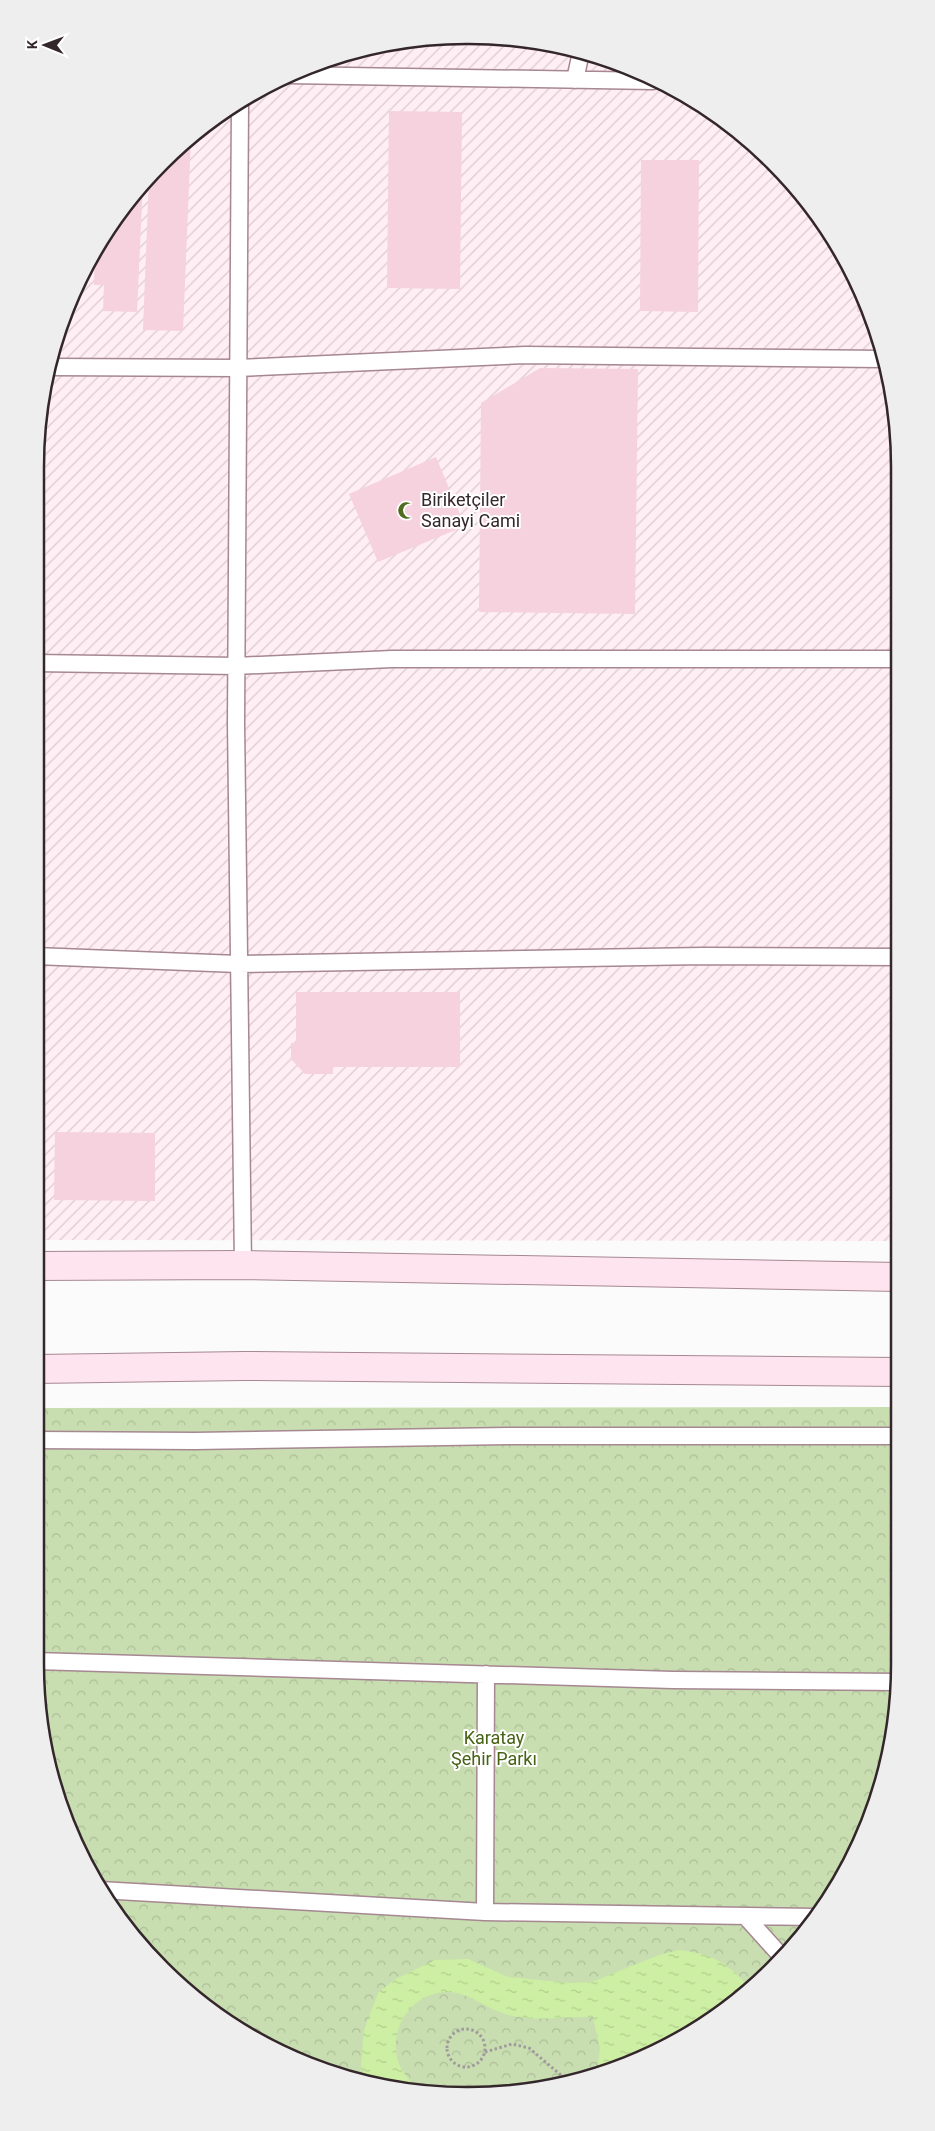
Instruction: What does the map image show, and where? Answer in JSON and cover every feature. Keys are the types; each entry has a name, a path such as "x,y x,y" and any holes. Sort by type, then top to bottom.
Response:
{"main road":[{"path":"44,1266 242,1265 891,1277"},
{"path":"44,1369 244,1366 891,1372"}],"lane":[{"path":"575,80 579,59"},
{"path":"307,75 641,81"},
{"path":"240,110 236,666 242,1265"},
{"path":"56,367 237,368 525,355 877,359"},
{"path":"44,663 236,666 392,659 891,659"},
{"path":"44,956 238,964 703,956 891,957"},
{"path":"44,1440 195,1441 508,1436 891,1436"},
{"path":"44,1660 673,1680 890,1682"},
{"path":"485,1912 486,1674"},
{"path":"110,1891 485,1912 806,1918"},
{"path":"745,1916 777,1952"}],"path":[{"path":"468,2028 480,2034 484,2039 485,2052 483,2058 474,2065 463,2066 452,2061 448,2050 448,2043 455,2032 468,2028"},
{"path":"485,2052 512,2044 529,2048 562,2076"}],"shaded area":[{"path":"468,44 523,47 577,58 604,66 655,87 703,115 747,149 786,188 804,210 820,232 848,280 869,331 877,358 888,412 890,440 891,1241 44,1240 44,468 47,412 52,385 66,331 87,280 115,232 131,210 149,188 188,149 232,115 280,87 331,66 358,58 412,47 440,45"}],"green space":[{"name":"Karatay Şehir Parkı","path":"891,1407 891,1664 888,1719 877,1773 869,1800 848,1851 820,1899 786,1943 767,1963 747,1982 703,2016 655,2044 630,2055 604,2065 550,2079 523,2084 468,2087 412,2084 385,2079 331,2065 305,2055 280,2044 232,2016 188,1982 149,1943 131,1921 115,1899 87,1851 66,1800 52,1746 47,1719 45,1691 44,1408"}],"water":[{"path":"679,1950 700,1954 725,1965 745,1983 703,2016 655,2044 598,2067 600,2048 593,2017 520,2017 501,2013 465,1995 449,1992 436,1993 414,2004 400,2024 396,2048 398,2061 403,2072 413,2084 364,2074 361,2066 364,2030 378,1993 394,1980 435,1960 468,1959 508,1977 570,1983 592,1982 659,1955"}],"building":[{"path":"389,111 462,112 460,289 387,288"},
{"path":"191,147 183,331 143,330 149,189"},
{"path":"641,160 699,160 698,312 640,311"},
{"path":"142,196 137,312 103,311 104,285 94,285 94,267 115,232"},
{"path":"857,300 862,312 857,312"},
{"path":"540,368 638,369 635,614 479,612 481,403"},
{"name":"Biriketçiler Sanayi Cami","path":"436,457 465,526 378,562 349,494"},
{"path":"296,992 460,992 460,1067 333,1067 333,1074 305,1074 291,1059 291,1043 296,1043"},
{"path":"55,1132 155,1133 155,1201 54,1200"}],"place":[{"name":"Biriketçiler Sanayi Cami","path":"407,510"}]}
